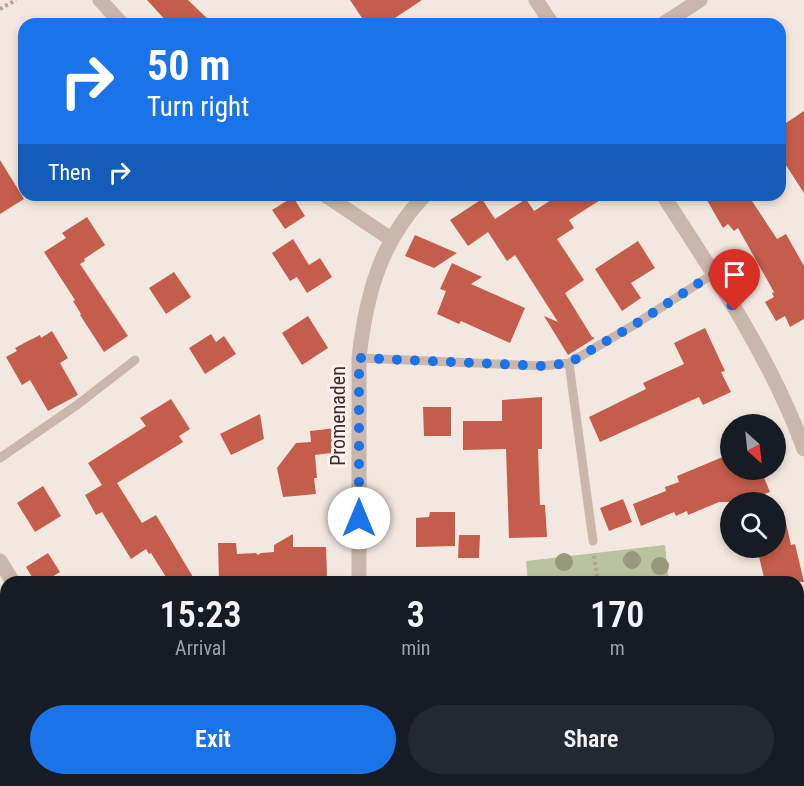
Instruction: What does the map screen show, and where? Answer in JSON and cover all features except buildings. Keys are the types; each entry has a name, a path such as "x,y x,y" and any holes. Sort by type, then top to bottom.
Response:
{"street":[{"path":"100,0 116,18"},
{"path":"536,0 548,18"},
{"path":"672,18 700,0"},
{"path":"334,201 391,239"},
{"name":"Promenaden","path":"359,576 359,358 363,323 382,255 420,201"},
{"path":"667,201 758,348 804,449"},
{"path":"0,561 9,576"}],"lane":[{"path":"359,358 543,366 569,363 634,325 713,274"},
{"path":"0,458 77,405 135,360"},
{"path":"569,363 593,541"}],"path":[{"path":"0,9 16,0"}],"green space":[{"path":"665,545 668,576 527,576 526,561"}],"route":[{"path":"359,518 359,358 543,366 569,363 634,325 713,274 735,311"}]}
